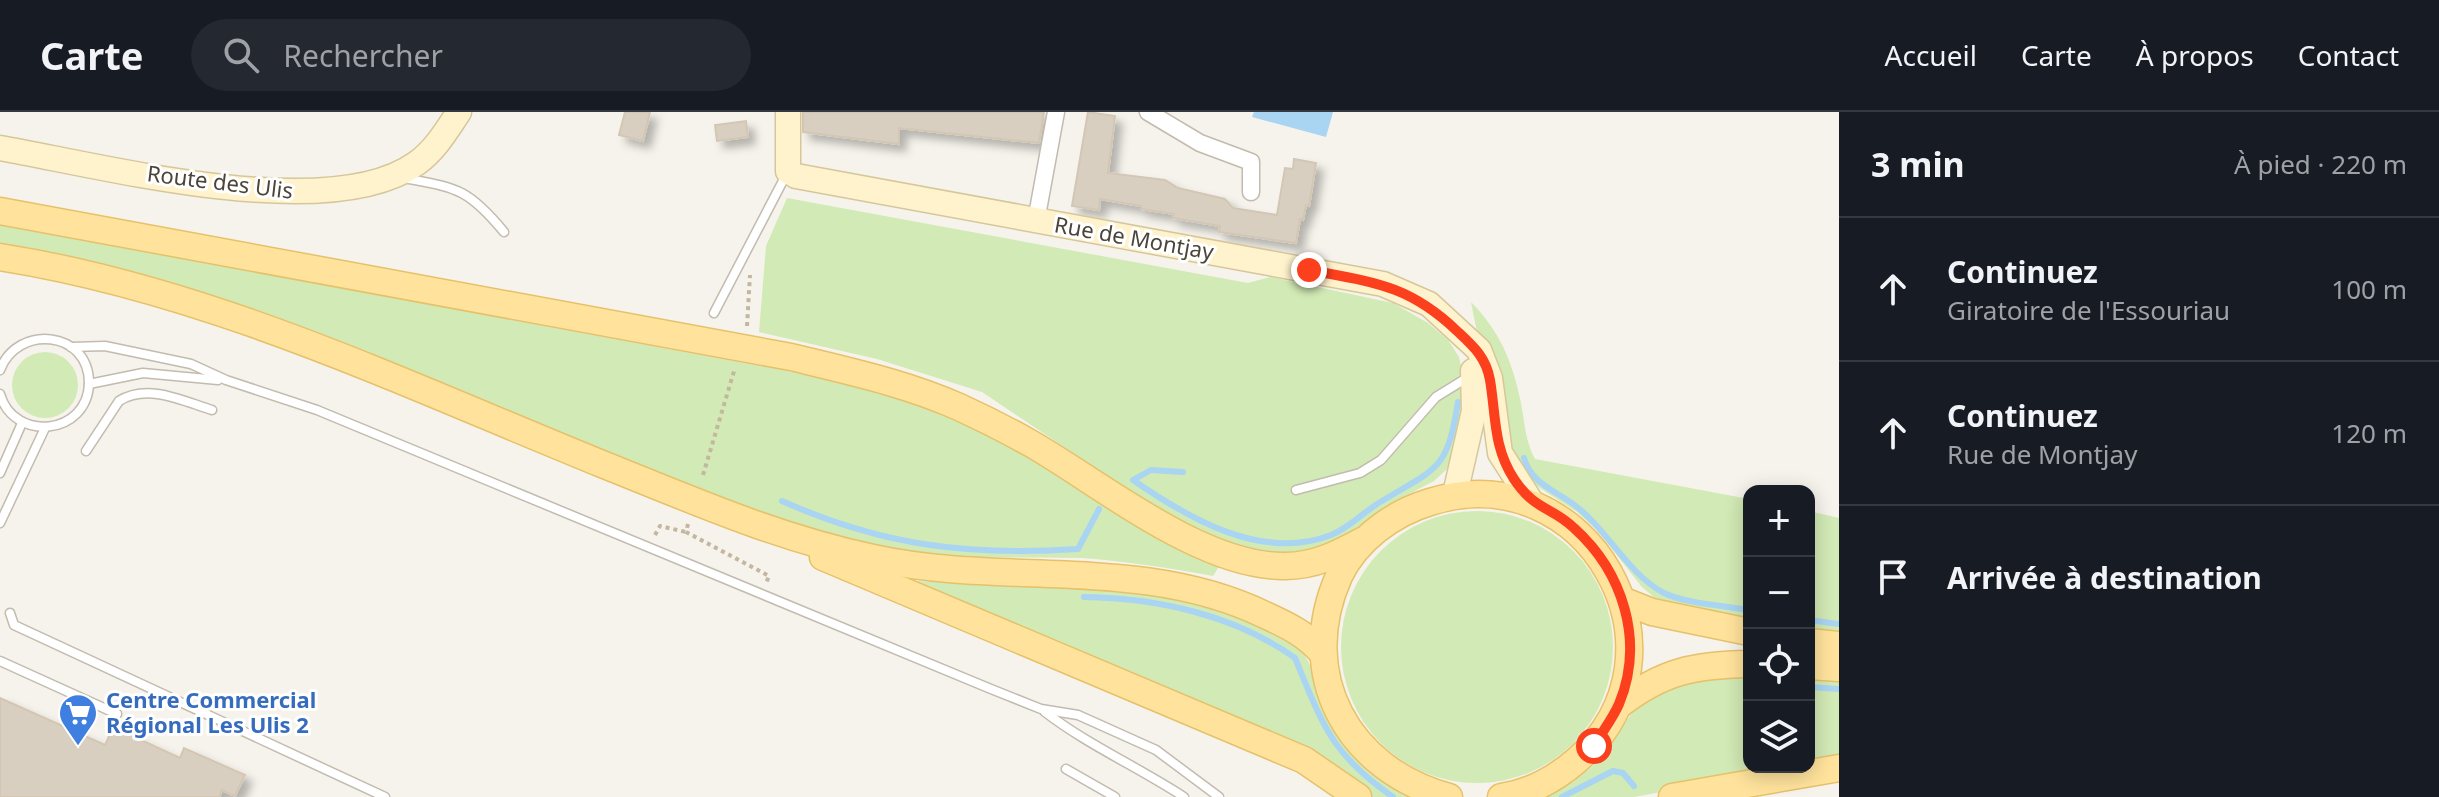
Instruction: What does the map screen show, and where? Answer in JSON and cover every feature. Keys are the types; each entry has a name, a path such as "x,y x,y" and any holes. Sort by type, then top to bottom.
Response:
{"main road":[{"path":"0,211 775,354 882,379 958,407 1029,442 1138,511 1204,546 1244,560 1283,566 1322,562 1364,540 1405,510 1455,494 1494,493 1532,503 1572,526 1604,559 1624,601 1630,648 1619,705 1594,746 1558,776 1509,796"},
{"path":"0,257 36,263 148,292 288,336 785,536 839,567 1304,760 1358,797"},
{"path":"785,536 883,560 948,571 1130,576 1168,582 1244,604 1311,640 1323,654"},
{"path":"1364,540 1340,574 1326,612 1323,654 1331,697 1352,736 1382,767 1423,793 1449,797"},
{"path":"1624,601 1652,612 1743,631"},
{"path":"1815,643 1839,645"},
{"path":"1619,705 1644,686 1680,670 1743,665"},
{"path":"1815,666 1839,668"},
{"path":"1672,797 1839,768"}],"street":[{"name":"Route des Ulis","path":"0,148 241,189 294,193 343,190 391,176 415,164 437,145 459,112"},
{"path":"788,112 788,171"},
{"path":"1036,221 1056,112"},
{"path":"1148,112 1200,143 1251,162 1251,192"},
{"name":"Rue de Montjay","path":"788,171 796,176 1383,284 1429,304 1479,350 1490,378 1500,453 1532,503"},
{"path":"1455,494 1474,411 1474,373 1465,338"}],"lane":[{"path":"714,313 788,171"},
{"path":"391,176 450,187 478,201 504,232"},
{"path":"0,370 11,351 34,338 60,341 81,358 89,384 80,409 59,426 45,428 22,423 11,414 0,394"},
{"path":"71,347 105,346 191,364 226,380 363,427 1041,709 1078,715 1156,750 1219,797"},
{"path":"89,384 143,373 226,380"},
{"path":"1296,490 1360,473 1381,460 1436,397 1474,373"},
{"path":"86,451 119,401 126,396 167,395 212,410"},
{"path":"0,473 22,423"},
{"path":"0,523 45,428"},
{"path":"10,613 14,625 385,797"},
{"path":"0,661 117,714"},
{"path":"1041,709 1081,740 1141,770 1184,797"},
{"path":"1066,769 1115,797"}],"path":[{"path":"744,257 752,281 747,326"},
{"path":"703,475 729,381 738,362"},
{"path":"686,532 688,524"},
{"path":"657,532 660,526 686,532 769,576 762,594"}],"green space":[{"path":"787,198 1248,283 1270,277 1393,303 1428,323 1448,340 1459,357 1465,385 1457,451 1446,470 1434,481 1386,506 1339,541 1309,552 1273,553 1241,547 1197,530 1149,504 982,392 877,359 759,332 766,246"},
{"path":"0,225 825,378 904,400 980,431 1220,565 1213,576 1081,558 915,554 837,538 713,497 433,379 292,324 147,278 0,244"},
{"path":"1471,302 1498,337 1509,361 1535,459 1743,498 1743,619 1655,598 1642,587 1596,529 1577,512 1529,481 1510,456 1493,362 1477,332"},
{"path":"45,352 58,355 68,362 75,372 78,385 75,398 68,408 58,415 45,418 32,415 22,408 15,398 12,385 15,372 22,362 32,355"},
{"path":"1477,511 1529,521 1553,534 1573,551 1590,571 1603,595 1613,647 1603,699 1590,723 1573,743 1553,760 1529,773 1477,783 1425,773 1401,760 1381,743 1364,723 1351,699 1341,647 1351,595 1364,571 1381,551 1401,534 1425,521"},
{"path":"1815,512 1839,518 1839,634 1815,631"},
{"path":"918,581 1123,590 1203,605 1270,630 1290,641 1306,658 1327,716 1344,744 1379,778 1407,797 1373,797 1363,787 919,589"},
{"path":"1743,673 1743,773 1767,773 1634,797 1545,797 1593,766 1640,702 1683,677"},
{"path":"1815,674 1839,676 1839,760 1815,764"}],"water":[{"path":"1254,112 1333,112 1326,137 1252,117"}],"building":[{"path":"625,112 650,112 643,141 619,135"},
{"path":"803,112 1044,112 1039,143 899,128 899,144 803,132"},
{"path":"1088,112 1115,116 1108,173 1165,180 1178,188 1225,199 1233,208 1277,215 1285,168 1293,169 1294,159 1316,163 1309,206 1306,205 1303,220 1300,219 1296,243 1219,232 1220,226 1173,218 1174,214 1100,199 1099,210 1072,206"},
{"path":"746,121 748,137 717,141 715,125"},
{"name":"Centre Commercial Régional Les Ulis 2","path":"0,698 105,745 113,727 180,758 184,748 245,775 235,796 222,790 219,797 0,797"}],"waterway":[{"path":"1183,472 1151,470 1133,480 1177,508 1227,532 1279,543 1305,542 1338,532 1437,465 1449,442 1458,402"},
{"path":"1524,458 1532,474 1588,517 1651,585 1682,599 1743,609"},
{"path":"782,501 891,538 1000,551 1078,549 1099,509"},
{"path":"1084,597 1167,605 1221,620 1272,643 1295,658 1313,702 1342,752 1355,767 1393,797"},
{"path":"1815,621 1839,624"},
{"path":"1815,687 1839,689"},
{"path":"1562,797 1613,771 1623,773 1634,786"}],"place":[{"name":"Centre Commercial Régional Les Ulis 2","path":"78,747"}],"route":[{"path":"1309,270 1383,284 1429,304 1479,350 1490,378 1493,421 1500,453 1513,478 1532,503 1572,526 1604,559 1624,601 1630,636 1628,671 1619,705 1594,746"}]}
